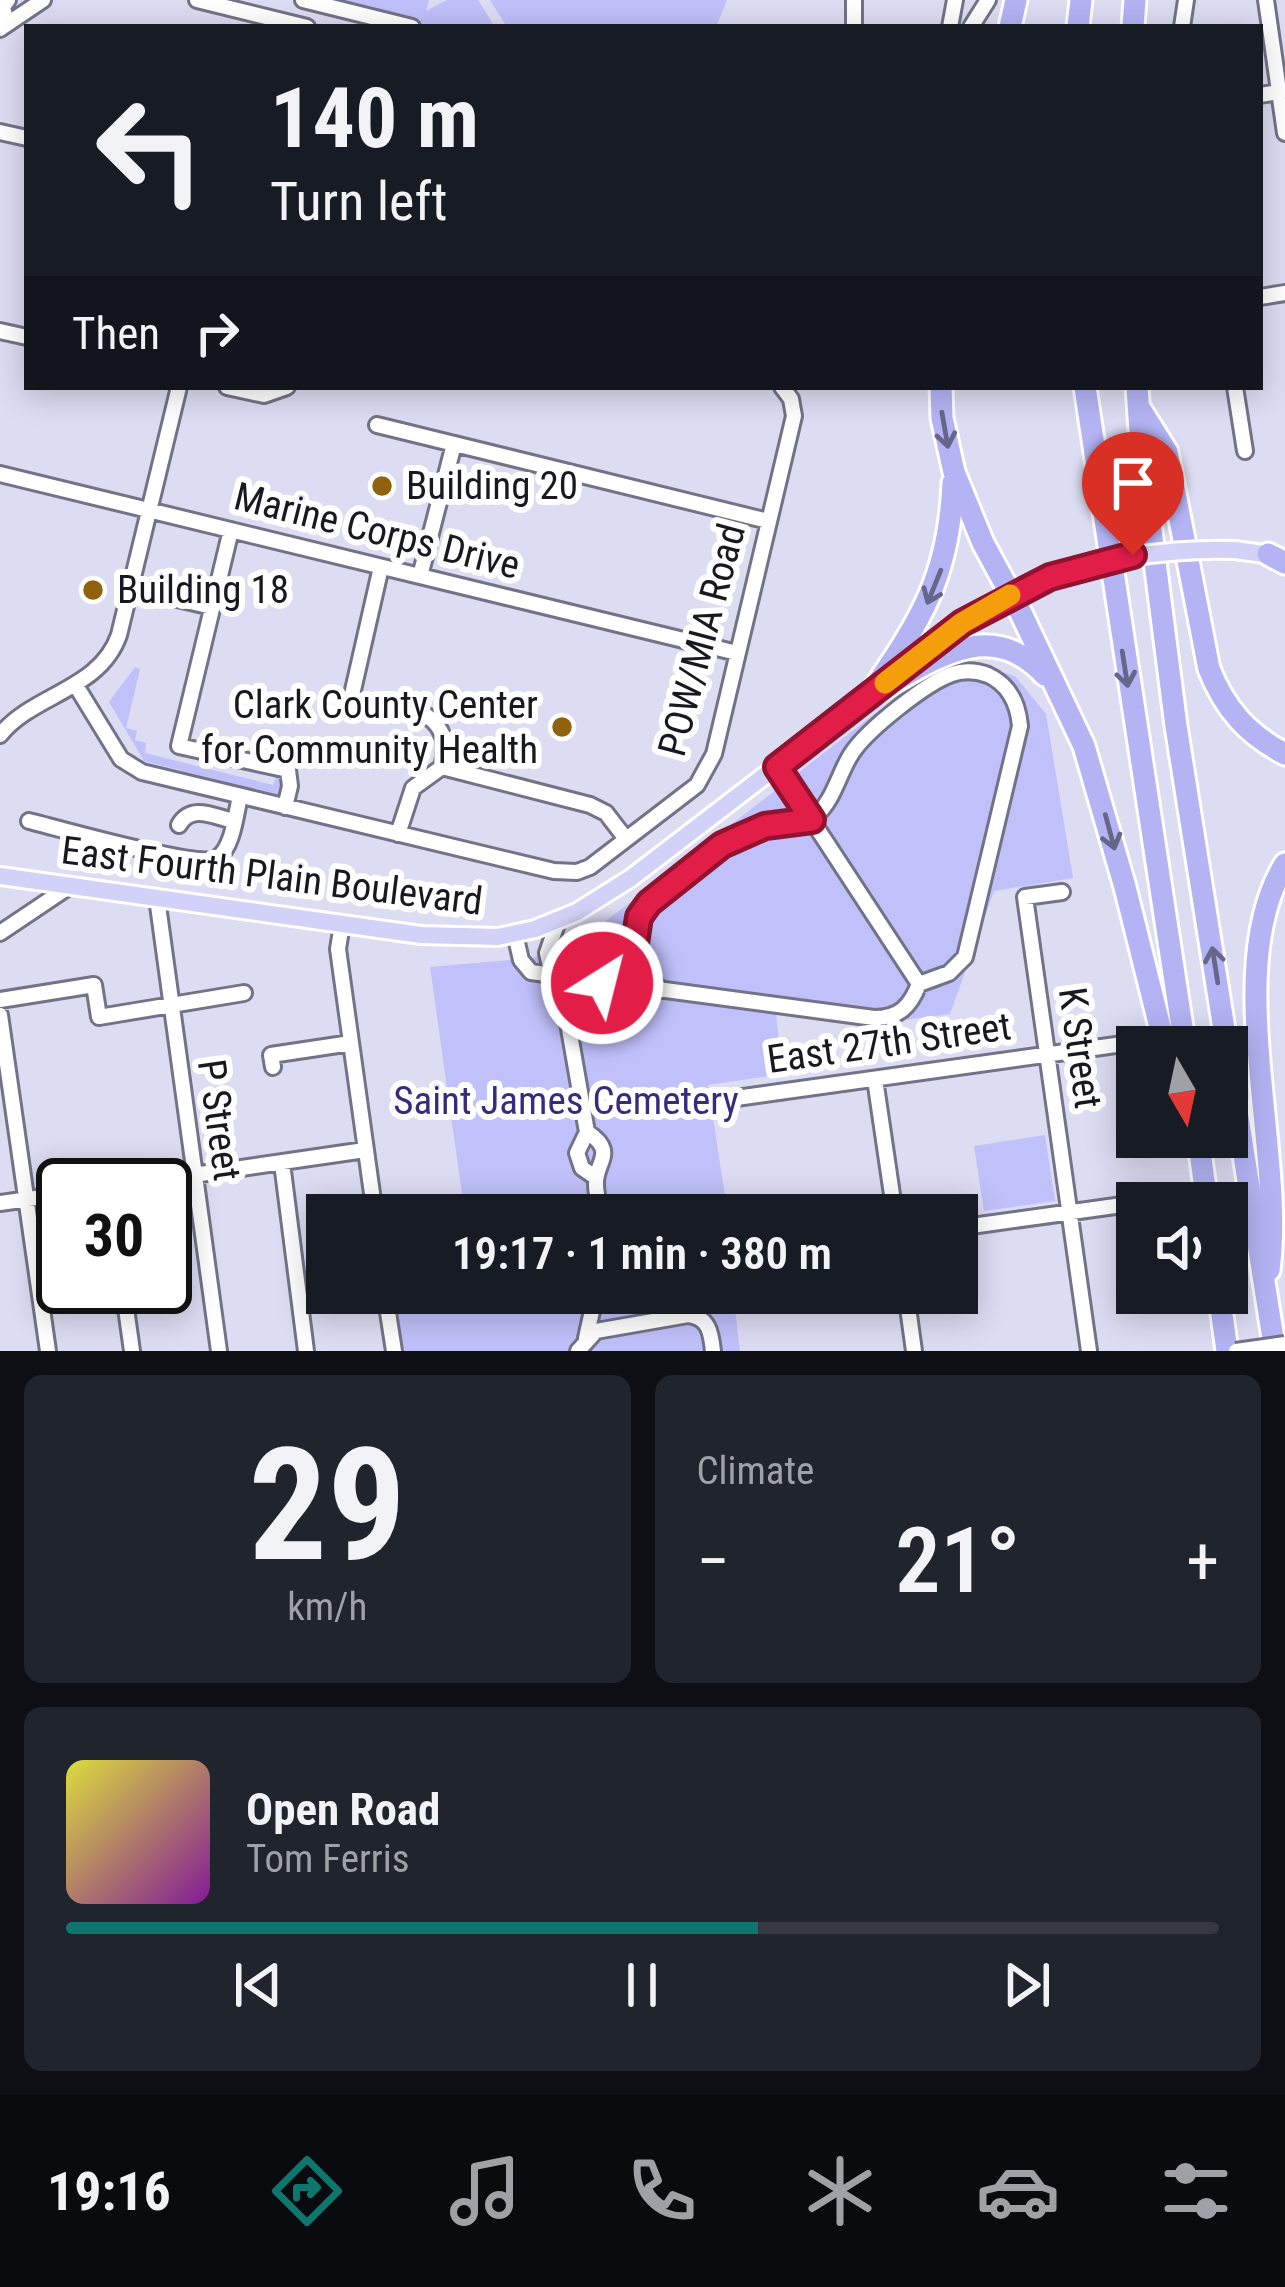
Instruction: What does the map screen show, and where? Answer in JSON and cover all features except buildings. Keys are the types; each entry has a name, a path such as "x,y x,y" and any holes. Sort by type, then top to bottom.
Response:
{"highway":[{"path":"869,695 903,646 939,578 951,524 953,472 941,390"},
{"path":"1084,390 1182,1026"},
{"path":"1138,398 1167,452 1209,669 1227,707 1253,735 1285,754"},
{"path":"1138,398 1176,726 1275,1351"},
{"path":"953,472 1084,746 1160,1026"},
{"path":"869,695 951,651 975,646 1008,648 1035,664 1054,684"},
{"path":"1266,1288 1276,1227 1256,983 1258,942 1276,879 1285,865"},
{"path":"1222,1314 1227,1351"}],"main road":[{"name":"East Fourth Plain Boulevard","path":"0,876 454,938 515,934 558,921 623,884 962,623 1011,595 1050,577 1133,555 1198,549 1279,558"}],"street":[{"path":"3,26 8,0"},
{"path":"3,26 43,0"},
{"path":"197,0 295,24"},
{"path":"303,0 400,24"},
{"path":"1266,0 1285,133"},
{"path":"0,736 12,722 75,684 110,656 177,390"},
{"path":"240,390 264,395 278,390"},
{"name":"POW/MIA Road","path":"75,684 130,767 565,873 590,867 704,775 714,754 794,416 784,390"},
{"path":"1235,390 1245,451"},
{"path":"377,425 768,521"},
{"path":"420,576 454,444"},
{"name":"Marine Corps Drive","path":"0,475 737,653"},
{"path":"231,530 179,746 288,770 285,807"},
{"path":"381,566 351,699 427,716 445,742 442,767 413,788 398,834"},
{"path":"130,588 212,608"},
{"path":"515,934 527,970 556,977 602,983 886,1018 907,1007 919,984 950,973 964,957 1020,726 1011,693 999,681 966,671 934,683 854,748 826,805 812,820 765,826 722,845 649,903 639,917 627,964 602,983"},
{"path":"442,767 590,805 605,813 626,839"},
{"path":"777,767 919,984"},
{"path":"29,820 173,849 208,861 220,857 226,848 240,796"},
{"path":"178,825 194,812 233,821"},
{"path":"0,933 70,886"},
{"name":"K Street","path":"1062,892 1025,896 1089,1351"},
{"name":"P Street","path":"157,898 219,1351"},
{"path":"558,921 547,953 587,1132 604,1153 595,1178"},
{"path":"342,924 338,950 371,1194"},
{"path":"634,950 649,980 662,990"},
{"path":"0,1000 94,985 99,1017 244,993"},
{"path":"0,1015 48,1351"},
{"path":"273,1067 271,1055 350,1043"},
{"name":"East 27th Street","path":"736,1098 1116,1045"},
{"path":"875,1079 892,1194"},
{"path":"587,1132 578,1145 578,1161 595,1178 598,1194"},
{"path":"193,1175 365,1150"},
{"path":"282,1162 306,1351"},
{"path":"0,1203 36,1198"},
{"path":"978,1225 1116,1206"},
{"path":"127,1314 132,1351"},
{"path":"389,1314 394,1351"},
{"path":"582,1345 590,1314"},
{"path":"909,1314 914,1351"},
{"path":"582,1345 608,1328 694,1315 709,1327 713,1351"},
{"path":"1236,1351 1285,1344"}],"green space":[{"path":"329,0 429,0 426,11 447,0 478,0 493,24 402,24"},
{"path":"490,0 727,0 717,24 505,24"},
{"name":"Saint James Cemetery","path":"973,663 1015,676 1046,714 1073,878 994,891 950,1014 865,1025 776,1013 782,1074 708,1085 725,1194 462,1194 430,967 534,958 602,924 929,672"},
{"path":"135,667 140,669 126,728 137,731 135,740 146,743 145,753 273,785 277,774 283,779 280,796 144,761 109,702"},
{"path":"1045,1135 1055,1201 984,1211 974,1146"},
{"path":"395,1314 736,1314 740,1351 401,1351"}],"slow traffic":[{"path":"885,683 962,623 1010,595"}],"place":[{"name":"Building 20","path":"382,486"},
{"name":"Building 18","path":"93,590"},
{"name":"Clark County Center for Community Health","path":"562,727"}],"route":[{"path":"602,983 627,964 639,917 649,903 722,845 765,826 812,820 777,767 962,623 1050,577 1133,555"}]}
